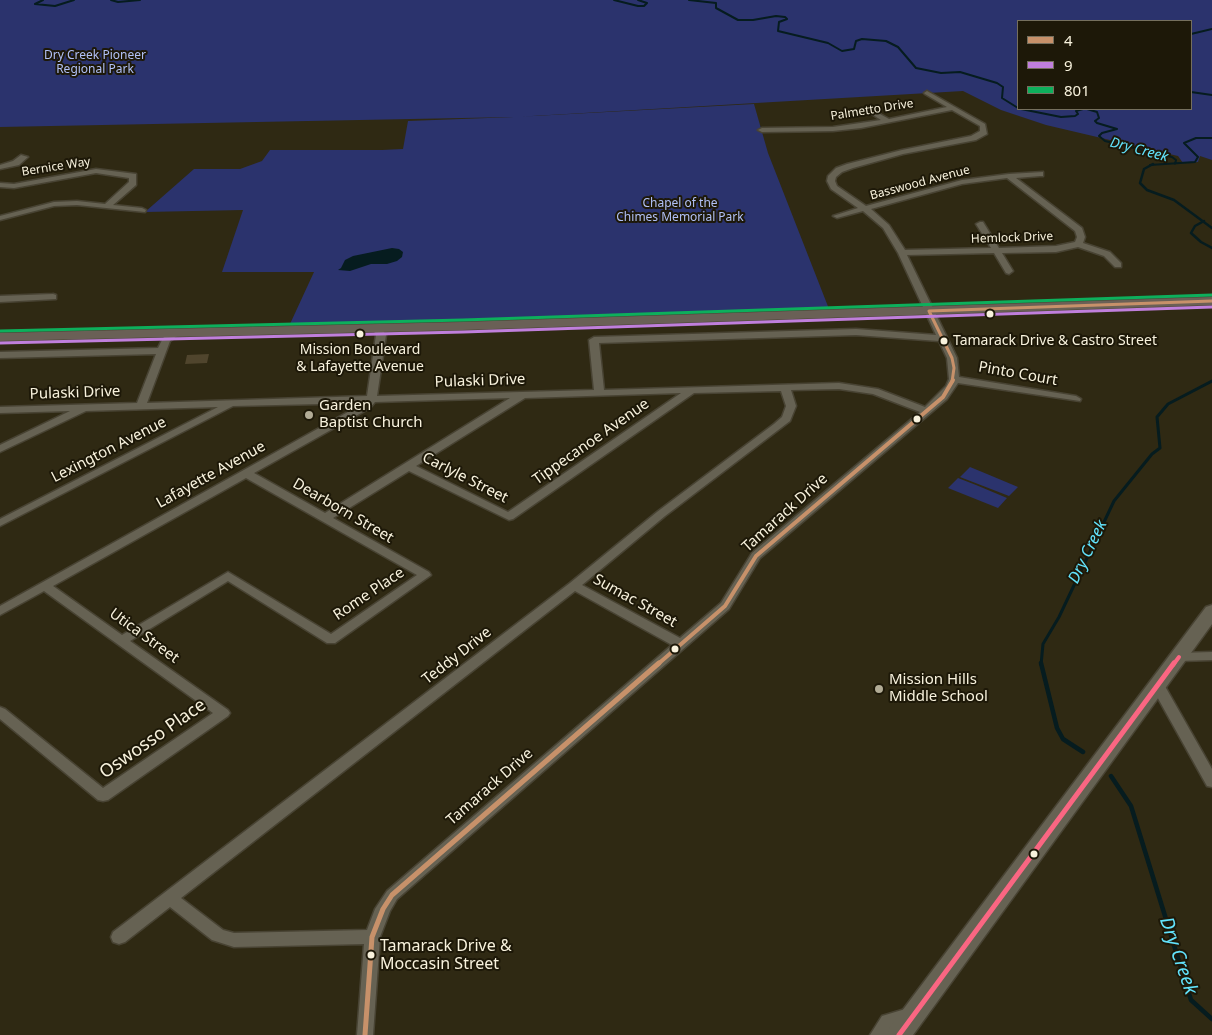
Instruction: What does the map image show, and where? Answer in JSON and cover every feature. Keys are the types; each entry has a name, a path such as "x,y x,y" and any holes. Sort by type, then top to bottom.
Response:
{"main road":[{"path":"931,315 1212,301"},
{"path":"0,344 168,341 379,332 931,315 1212,310"},
{"path":"0,338 168,341"},
{"path":"899,1035 1212,611"}],"street":[{"path":"927,93 983,125 984,132 972,138 902,152 839,170 832,176 831,181 834,187 866,209 886,228 902,253 952,358 954,379"},
{"name":"Palmetto Drive","path":"762,130 801,126 833,129 954,108"},
{"path":"869,110 886,120"},
{"path":"0,167 16,163 24,158"},
{"name":"Bernice Way","path":"0,185 14,186 96,171 134,176 133,183 107,206"},
{"name":"Basswood Avenue","path":"838,216 962,182 1040,174"},
{"name":"Hemlock Drive","path":"902,253 1056,250 1078,244 1081,238 1079,230 1009,176"},
{"path":"0,218 54,204 107,206 142,210"},
{"path":"980,224 1009,271"},
{"path":"1078,244 1107,254 1118,265"},
{"path":"0,299 53,297"},
{"path":"372,400 379,332"},
{"path":"599,393 594,340 856,332 942,338"},
{"path":"0,355 168,341"},
{"name":"Lexington Avenue","path":"141,406 168,341"},
{"name":"Pinto Court","path":"954,379 1076,399"},
{"name":"Tamarack Drive","path":"366,1035 372,937 383,909 392,895 725,606 756,556 943,397 954,379"},
{"name":"Pulaski Drive","path":"0,410 839,386 874,391 927,411"},
{"name":"Teddy Drive","path":"119,937 574,586 640,530 786,419 791,406 785,388"},
{"name":"Tippecanoe Avenue","path":"509,517 691,391"},
{"path":"325,518 523,395"},
{"name":"Lafayette Avenue","path":"0,611 366,406 372,400"},
{"name":"Lexington Avenue","path":"0,523 232,403"},
{"path":"0,449 86,408"},
{"name":"Carlyle Street","path":"408,466 509,517"},
{"name":"Dearborn Street","path":"246,473 426,575"},
{"name":"Rome Place","path":"122,640 228,576 331,640 426,575"},
{"name":"Utica Street","path":"45,586 223,713"},
{"name":"Sumac Street","path":"574,586 681,644"},
{"path":"1179,657 1212,656"},
{"path":"1157,684 1207,764 1212,782"},
{"name":"Oswosso Place","path":"0,712 103,796 223,713"},
{"path":"170,898 218,935 234,940 372,937"},
{"path":"878,1035 888,1021 916,1012"}],"green space":[{"path":"0,0 1212,0 1212,160 1200,156 1198,162 1183,163 1178,156 1046,125 1001,110 963,91 515,117 754,104 768,153 829,309 290,324 314,272 222,272 243,210 145,212 194,169 240,169 262,161 270,150 403,149 408,121 514,117 0,127"},
{"path":"970,467 1018,487 1009,496 960,477"},
{"path":"958,478 1007,498 998,508 948,488"}],"shaded area":[{"path":"392,248 403,252 402,257 397,261 387,264 371,264 350,271 338,270 345,260 353,256"}],"building":[{"path":"209,354 207,363 185,364 187,355"}],"waterway":[{"name":"Dry Creek","path":"43,0 35,4 55,6 74,0"},
{"name":"Dry Creek","path":"111,0 118,2 140,0"},
{"name":"Dry Creek","path":"614,0 638,6 644,6 647,3 638,0"},
{"name":"Dry Creek","path":"689,0 716,3 716,8 738,20 753,20 776,16 785,17 787,19 779,22 778,31 828,43 842,51 854,49 856,41 862,39 886,41 898,47 916,68 941,73 960,72 997,83 1003,87 1002,98 1017,107"},
{"path":"1192,34 1212,29"},
{"path":"1192,92 1212,95"},
{"name":"Dry Creek","path":"1026,110 1061,117 1075,116 1078,114 1076,111 1080,110"},
{"name":"Dry Creek","path":"1090,110 1097,112 1099,118 1095,121 1097,123 1117,129 1102,133 1099,136 1105,141 1172,157 1176,160 1175,163"},
{"path":"1175,163 1195,162 1198,157 1184,143 1196,138 1212,138"},
{"name":"Dry Creek","path":"1151,165 1175,163"},
{"name":"Dry Creek","path":"1151,165 1144,169 1140,183 1147,190 1174,200 1203,221"},
{"name":"Dry Creek","path":"1203,221 1212,228"},
{"name":"Dry Creek","path":"1203,221 1195,226 1191,233 1201,242 1212,248"},
{"name":"Dry Creek","path":"1041,664 1043,644 1059,617 1114,501 1152,454 1160,448 1157,417 1168,404 1212,381"},
{"name":"Dry Creek","path":"1041,664 1057,728 1063,739 1083,752"},
{"name":"Dry Creek","path":"1111,776 1131,806 1191,1000 1212,1019"}],"transit line":[{"name":"801","path":"0,331 463,320 1212,295"},
{"name":"4","path":"365,1035 372,937 383,909 392,895 725,606 756,556 943,397 954,379 954,368 952,358 929,311 1212,301"},
{"name":"9","path":"0,343 463,332 1212,307"},
{"path":"899,1035 1092,775 1157,684 1179,657"}],"place":[{"name":"Mission Boulevard & Lafayette Avenue","path":"360,334"},
{"name":"Tamarack Drive & Castro Street","path":"944,341"},
{"name":"Garden Baptist Church","path":"309,415"},
{"name":"Mission Hills Middle School","path":"879,689"},
{"name":"Tamarack Drive & Moccasin Street","path":"371,955"}],"park label":[{"name":"Dry Creek Pioneer Regional Park","path":"95,63"},
{"name":"Chapel of the Chimes Memorial Park","path":"680,211"}]}
